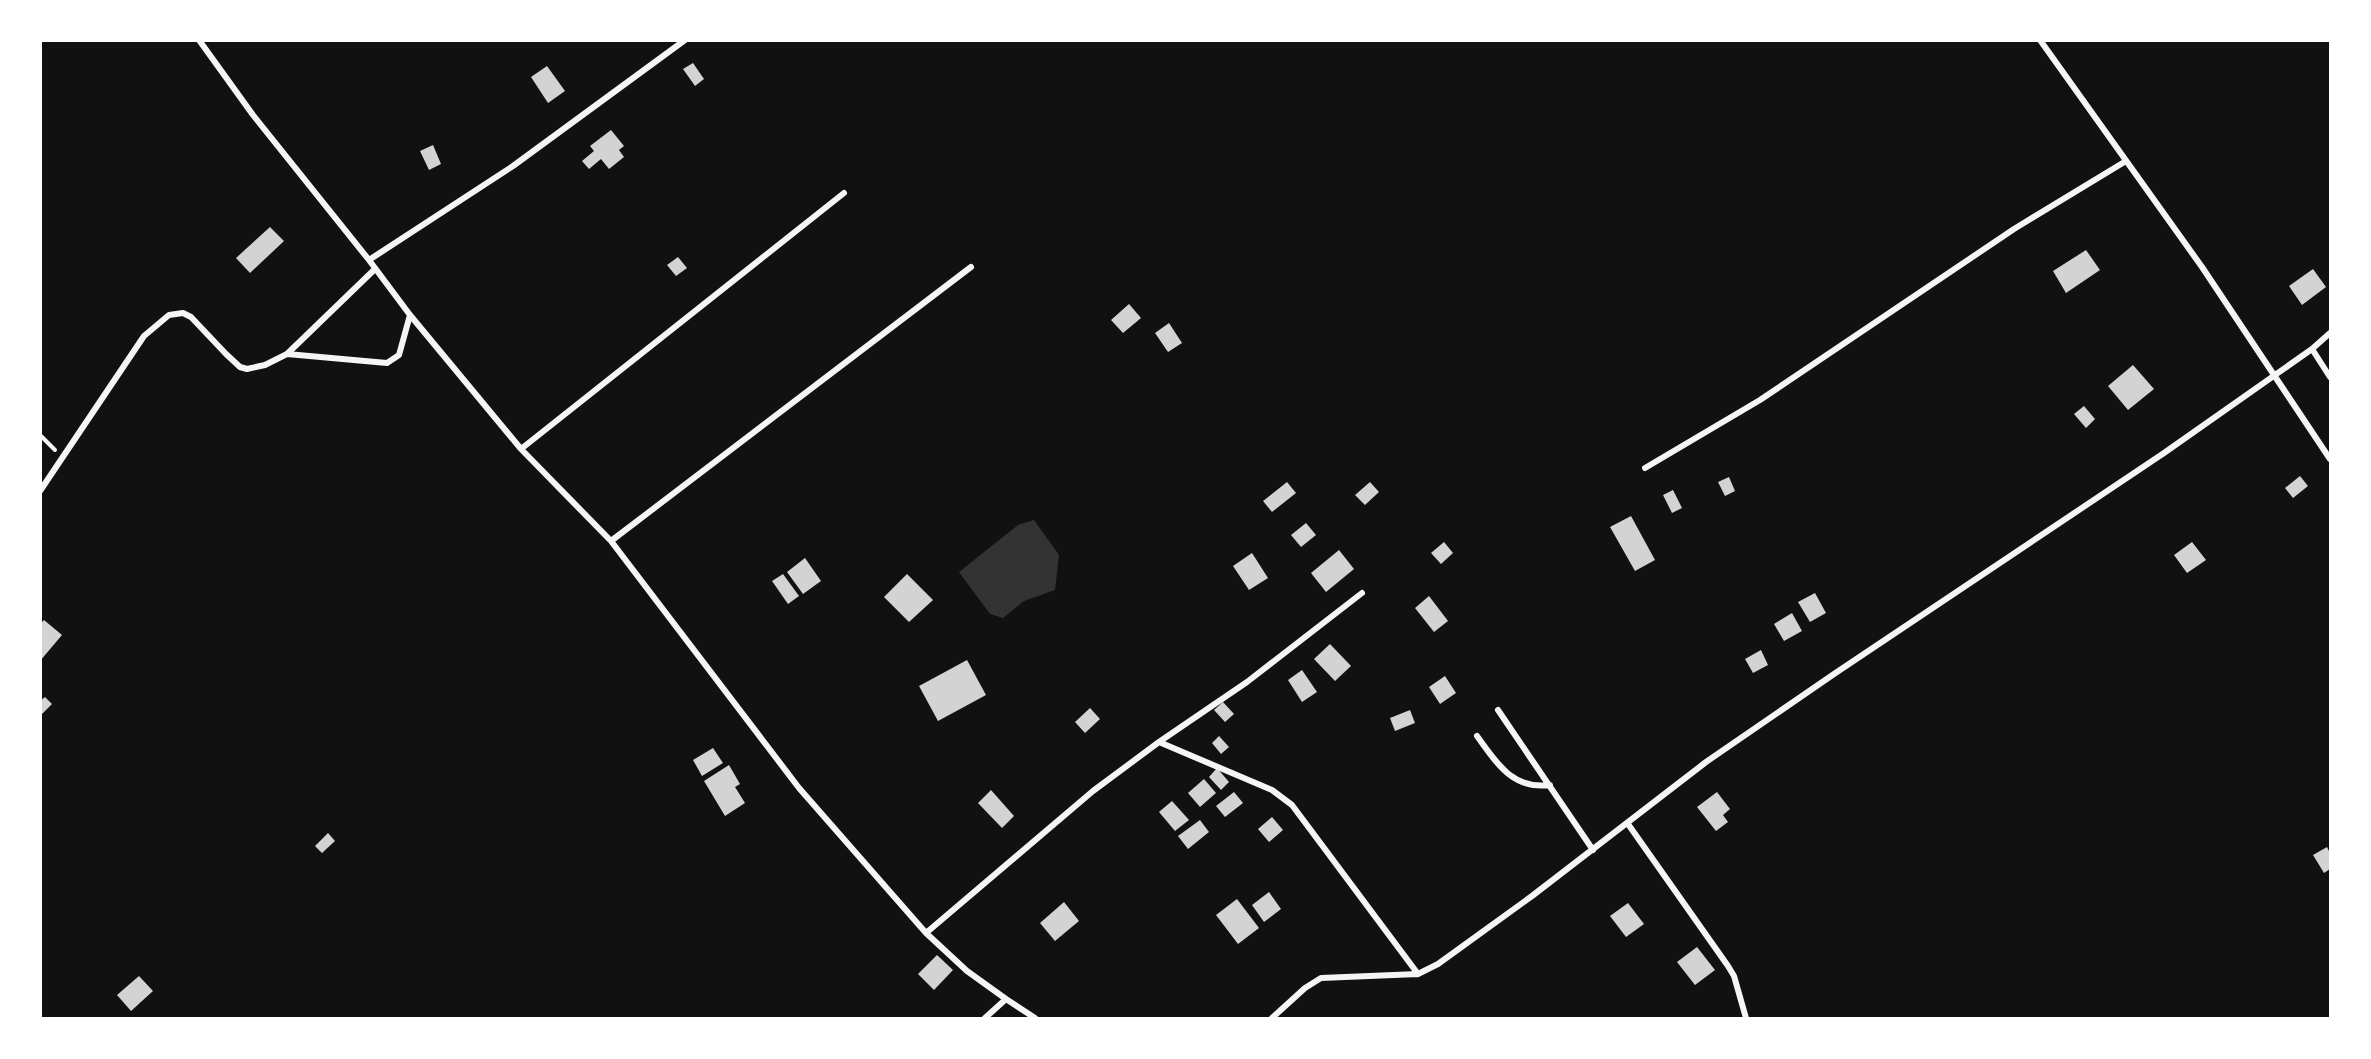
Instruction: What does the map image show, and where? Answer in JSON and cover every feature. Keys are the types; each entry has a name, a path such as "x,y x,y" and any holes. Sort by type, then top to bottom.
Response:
{"street":[{"path":"199,40 253,115 410,315 521,449 611,541 799,788 926,933 967,971 1035,1018"},
{"path":"369,260 504,171 686,40"},
{"path":"2040,40 2202,267 2331,459"},
{"path":"1645,468 1760,400 2013,229 2126,161"},
{"path":"521,449 844,194"},
{"path":"611,541 971,267"},
{"path":"40,491 144,336 169,315 176,312 191,317 240,367 247,369 265,365 287,354 375,269"},
{"path":"287,354 387,363 399,355 410,315"},
{"path":"1272,1018 1305,987 1321,978 1418,974 1438,964 1628,824 1706,762 2164,453 2312,349 2331,333"},
{"path":"2312,349 2331,377"},
{"path":"926,933 1084,799 1159,742 1247,682 1362,593"},
{"path":"1498,710 1593,850"},
{"path":"1477,736 1492,756 1518,782 1534,787 1550,785"},
{"path":"1159,742 1272,790 1286,800 1418,974"},
{"path":"1628,824 1728,966 1734,976 1746,1018"},
{"path":"985,1018 1006,999"}],"path":[{"path":"40,435 62,458"}],"shaded area":[{"path":"1034,520 1059,555 1055,590 1024,601 1003,618 990,614 959,572 1018,525"}],"building":[{"path":"693,63 704,79 695,86 683,69"},
{"path":"547,66 565,91 548,103 531,77"},
{"path":"611,130 624,146 619,150 624,157 609,169 601,159 589,169 582,161 594,151 590,146"},
{"path":"433,145 441,164 429,170 420,151"},
{"path":"270,227 284,241 250,273 236,258"},
{"path":"2086,250 2100,270 2066,293 2053,271"},
{"path":"678,257 687,268 676,276 667,265"},
{"path":"2313,269 2326,287 2302,305 2289,286"},
{"path":"1129,304 1141,318 1123,333 1111,320"},
{"path":"1169,323 1182,343 1168,352 1155,333"},
{"path":"2133,365 2154,389 2128,410 2108,386"},
{"path":"2084,406 2095,419 2086,428 2074,414"},
{"path":"2300,476 2308,486 2293,498 2285,488"},
{"path":"1729,477 1735,491 1725,496 1718,482"},
{"path":"1287,482 1296,493 1272,512 1263,501"},
{"path":"1370,482 1379,492 1365,505 1355,495"},
{"path":"1673,490 1682,508 1672,513 1663,495"},
{"path":"1631,516 1655,560 1635,571 1610,527"},
{"path":"1306,523 1316,535 1301,547 1291,535"},
{"path":"1444,542 1453,553 1441,564 1431,553"},
{"path":"2192,542 2206,560 2187,573 2174,555"},
{"path":"1339,550 1354,569 1326,592 1311,573"},
{"path":"1252,553 1268,578 1249,590 1233,566"},
{"path":"805,558 821,581 803,594 787,572"},
{"path":"783,574 799,596 788,604 772,581"},
{"path":"907,574 933,600 909,622 884,597"},
{"path":"1815,593 1826,613 1810,622 1798,602"},
{"path":"1429,596 1448,621 1434,632 1415,608"},
{"path":"1792,613 1802,631 1784,641 1774,624"},
{"path":"44,620 62,635 40,661 40,624"},
{"path":"1330,644 1351,666 1335,681 1314,659"},
{"path":"1761,650 1768,665 1753,673 1745,659"},
{"path":"967,660 986,695 938,721 919,686"},
{"path":"1302,670 1317,692 1302,702 1288,680"},
{"path":"1445,676 1456,693 1440,704 1429,687"},
{"path":"45,697 52,704 40,716 40,701"},
{"path":"1223,702 1234,714 1225,722 1214,710"},
{"path":"1090,708 1100,719 1085,733 1075,722"},
{"path":"1410,710 1415,723 1395,731 1390,718"},
{"path":"1219,736 1229,747 1221,754 1212,743"},
{"path":"713,748 723,763 702,776 693,760"},
{"path":"729,765 740,784 735,787 745,803 725,816 704,781"},
{"path":"1217,768 1229,782 1221,790 1209,777"},
{"path":"1204,779 1216,793 1200,807 1188,793"},
{"path":"991,790 1014,816 1002,828 978,803"},
{"path":"1234,792 1243,803 1225,817 1216,806"},
{"path":"1717,792 1730,809 1723,815 1728,822 1716,831 1697,807"},
{"path":"1172,801 1189,820 1175,831 1159,812"},
{"path":"1272,817 1283,830 1269,842 1258,829"},
{"path":"1200,820 1209,832 1188,849 1178,836"},
{"path":"328,833 335,841 322,853 315,846"},
{"path":"2327,847 2330,853 2330,869 2324,873 2313,855"},
{"path":"1269,892 1281,909 1264,922 1252,905"},
{"path":"1237,899 1259,928 1238,944 1216,915"},
{"path":"1064,902 1079,921 1055,941 1040,923"},
{"path":"1628,903 1644,924 1626,937 1610,916"},
{"path":"1697,947 1715,970 1695,985 1677,962"},
{"path":"937,955 953,970 934,990 918,974"},
{"path":"139,976 153,991 131,1011 117,995"}]}
